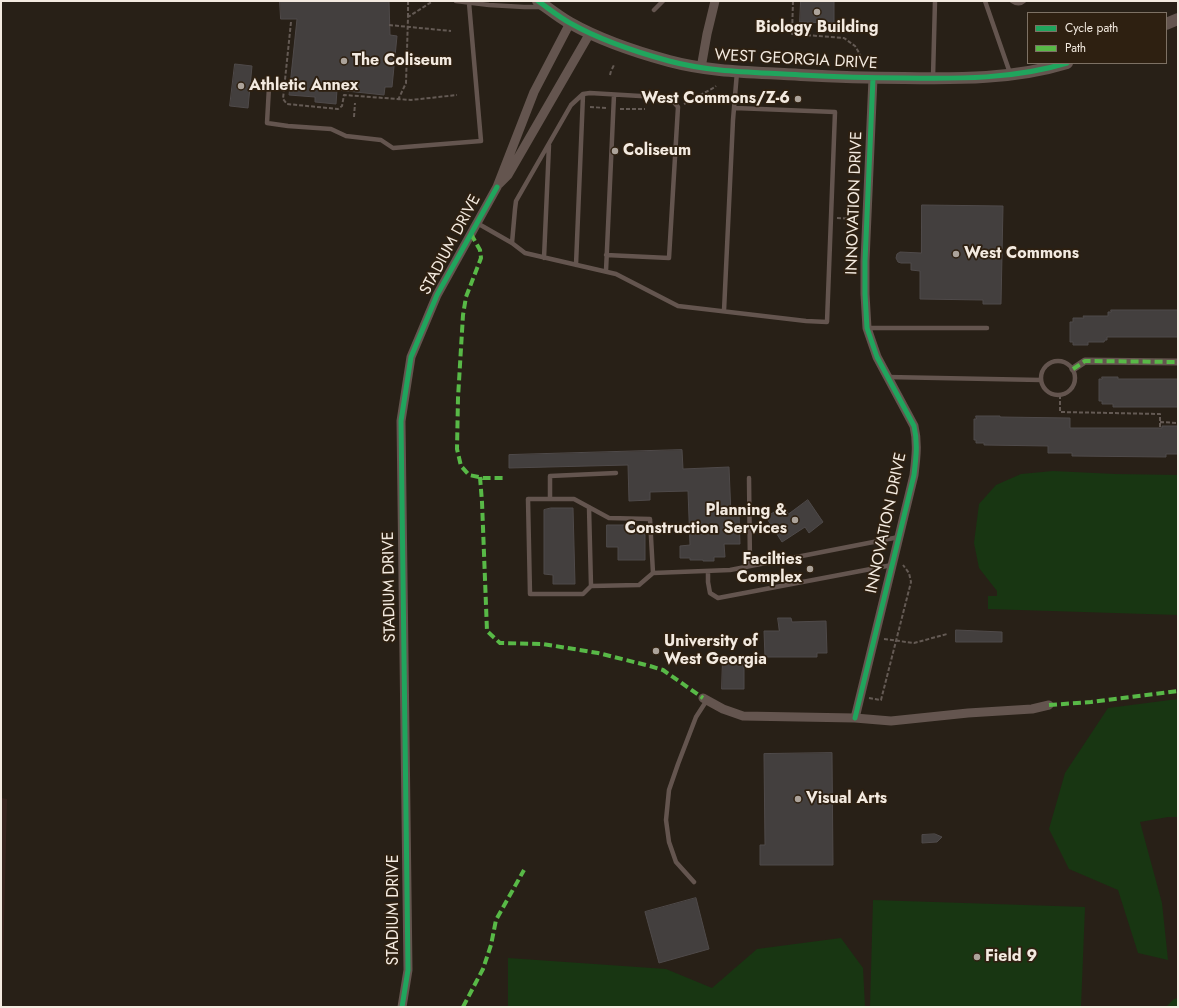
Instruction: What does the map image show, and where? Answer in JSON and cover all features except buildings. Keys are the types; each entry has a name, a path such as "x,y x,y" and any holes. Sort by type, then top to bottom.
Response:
{"street":[{"path":"701,68 715,1"},
{"name":"WEST GEORGIA DRIVE","path":"542,4 570,23 590,33 669,61 701,68 737,72 873,78 954,79 1011,75 1063,64"},
{"path":"1167,24 1178,19"},
{"name":"STADIUM DRIVE","path":"402,1007 408,970 401,420 411,357 437,295 497,187 534,92 570,23"},
{"name":"STADIUM DRIVE","path":"497,187 508,175 590,33"},
{"name":"INNOVATION DRIVE","path":"855,718 874,638 896,564 899,537 914,475 917,452 914,426 877,357 867,328 865,305 865,262 873,78"},
{"path":"1073,369 1085,361 1178,362"},
{"path":"705,699 723,709 743,716 855,718 891,721 968,713 1032,709 1049,705"}],"lane":[{"path":"456,1 524,7 542,4"},
{"path":"654,10 663,1"},
{"path":"933,79 935,1"},
{"path":"985,1 1011,75"},
{"path":"1012,1 1017,3 1024,1"},
{"path":"269,87 267,123 331,129 346,136 381,140 393,148 481,141 469,3"},
{"path":"724,311 737,72"},
{"path":"512,243 514,209 516,201 571,105 583,94 657,97 672,100 678,107 669,258 606,255"},
{"path":"576,265 583,94"},
{"path":"606,271 614,95"},
{"path":"477,223 512,243 525,253 616,274 678,306 806,321 827,322 835,112 735,108"},
{"path":"544,258 550,144"},
{"path":"867,328 987,328"},
{"path":"1058,361 1064,362 1073,369 1076,380 1071,390 1060,395 1056,395 1046,390 1041,380 1044,369 1048,364 1058,361"},
{"path":"887,377 1041,380"},
{"path":"550,499 550,476 616,473"},
{"path":"749,478 750,566"},
{"path":"653,573 650,519 610,518 574,500 528,499 530,594 583,594 591,586 639,585 653,573 730,570 899,537"},
{"path":"589,507 591,586"},
{"path":"708,571 710,593 718,598 752,593 896,564"},
{"path":"694,882 676,862 669,842 666,820 669,790 696,717 705,699"}],"path":[{"path":"398,100 406,83 408,1"},
{"path":"408,17 433,1"},
{"path":"793,1 792,34 844,38 855,46 861,57 862,65"},
{"path":"291,22 283,99 287,104 338,109 342,106 344,95 411,100 457,94"},
{"path":"389,25 451,31"},
{"path":"610,75 614,65"},
{"path":"678,107 715,88 716,86"},
{"path":"354,117 355,104"},
{"path":"342,106 346,110"},
{"path":"848,219 858,219"},
{"path":"1060,395 1060,412 1160,414 1160,427"},
{"path":"1160,422 1178,423"},
{"path":"860,696 881,700 911,582 909,573 896,564"},
{"path":"874,638 914,643 947,634"}],"shaded area":[{"path":"1,798 7,799 2,1007 1,1007"}],"green space":[{"path":"1053,471 1178,475 1178,615 988,609 988,596 997,596 997,591 979,568 974,543 979,504 996,485 1021,474"},
{"path":"1178,699 1178,817 1168,817 1140,822 1162,903 1168,960 1138,953 1118,890 1069,869 1049,829 1065,773 1108,708"},
{"name":"Field 9","path":"873,900 1085,907 1081,1007 870,1007"},
{"path":"841,938 863,968 865,1007 508,1007 508,958 666,969 712,988 757,949"},
{"path":"1178,998 1178,1007 1166,1007 1174,999"}],"marked path":[{"path":"471,234 480,250 481,258 466,297 463,315 458,398 457,449 461,466 469,475 483,478 506,478"},
{"path":"1073,369 1085,361 1178,362"},
{"path":"480,477 487,631 500,643 543,644 598,653 663,670 703,698"},
{"path":"1049,705 1091,702 1178,691"},
{"path":"463,1007 483,969 491,945 496,920 524,870"}],"cycle path":[{"path":"538,1 570,23 593,35 644,54 702,68 840,77 966,78 1007,75 1063,64"},
{"path":"855,718 914,475 916,450 914,426 877,357 867,328 865,261 873,78"},
{"path":"402,1007 408,970 401,421 411,357 437,295 497,187"}],"place":[{"name":"Biology Building","path":"817,12"},
{"name":"The Coliseum","path":"344,61"},
{"name":"Athletic Annex","path":"241,86"},
{"name":"West Commons/Z-6","path":"798,99"},
{"name":"Coliseum","path":"615,151"},
{"name":"West Commons","path":"956,254"},
{"name":"Planning & Construction Services","path":"795,520"},
{"name":"Facilties Complex","path":"810,569"},
{"name":"University of West Georgia","path":"656,651"},
{"name":"Visual Arts","path":"798,799"},
{"name":"Field 9","path":"977,957"}]}
